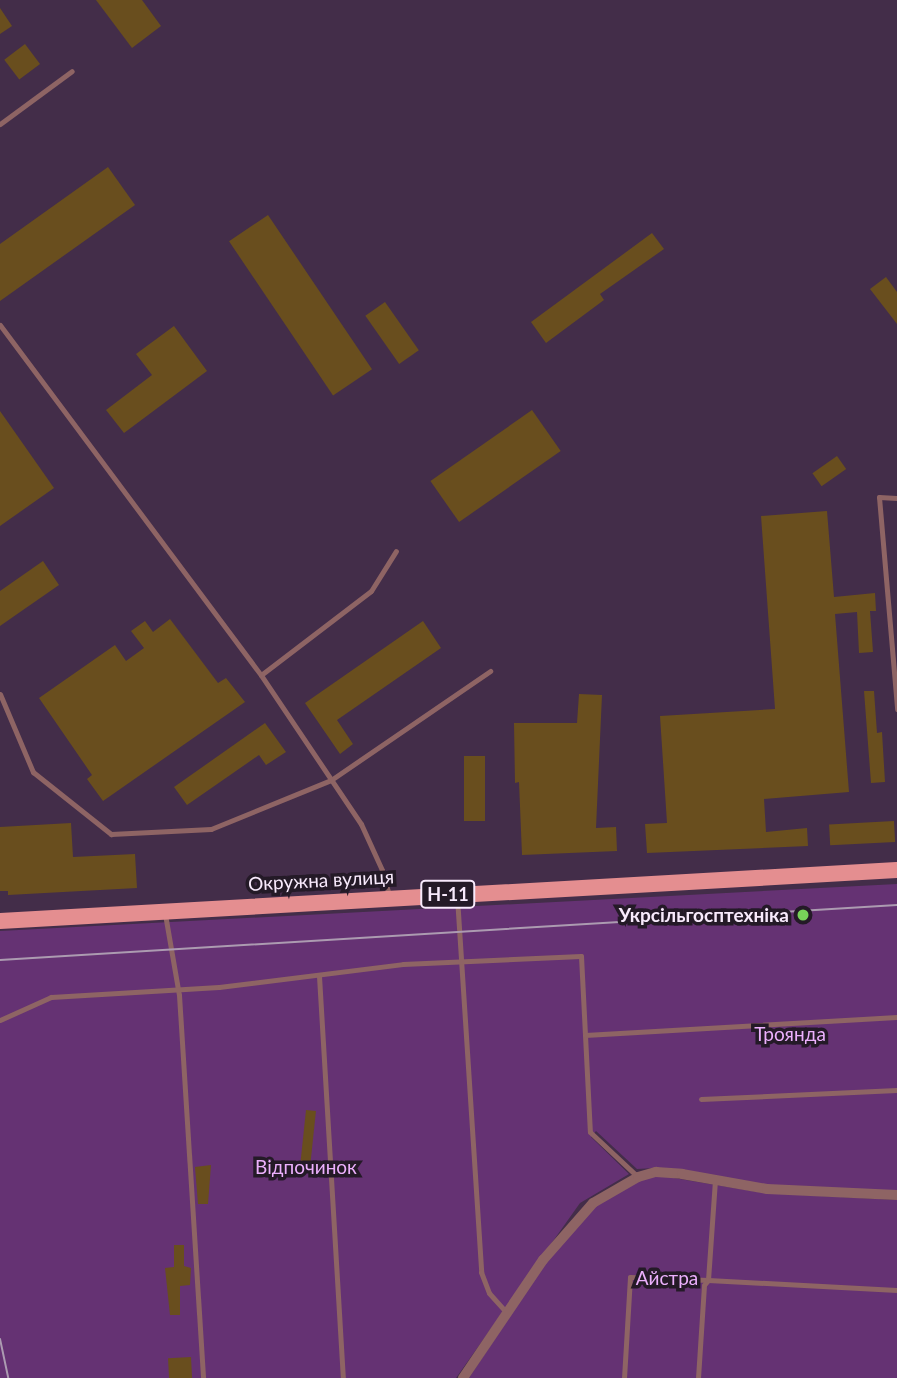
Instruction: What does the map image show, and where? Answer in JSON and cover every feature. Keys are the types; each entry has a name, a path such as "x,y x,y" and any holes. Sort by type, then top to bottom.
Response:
{"main road":[{"name":"Окружна вулиця","path":"0,921 897,870"}],"street":[{"path":"463,1378 543,1260 593,1203 638,1177 656,1172 766,1189 897,1195"}],"lane":[{"path":"0,124 72,71"},
{"path":"0,325 261,676 371,844 390,897"},
{"path":"897,498 880,498 897,709"},
{"path":"261,676 371,591 396,551"},
{"path":"0,694 33,772 111,834 211,828 331,780 490,671"},
{"path":"457,894 481,1272 489,1293 506,1312"},
{"path":"164,910 177,988 203,1378"},
{"path":"0,1020 51,997 319,976 403,964 581,956 590,1132 638,1177"},
{"path":"319,976 343,1378"},
{"path":"585,1035 897,1017"},
{"path":"701,1099 897,1090"},
{"path":"698,1378 715,1180"},
{"path":"624,1378 630,1277 897,1290"}],"green space":[{"name":"Відпочинок","path":"897,884 897,1191 768,1186 655,1168 637,1169 596,1131 591,1137 629,1174 580,1203 456,1378 0,1378 0,931"},
{"name":"Айстра","path":"656,1175 764,1193 897,1200 897,1378 469,1378 542,1267 594,1207 625,1186"}],"building":[{"path":"96,0 142,0 161,26 132,48"},
{"path":"0,8 12,26 0,34"},
{"path":"25,44 40,64 19,80 4,60"},
{"path":"108,167 135,205 0,301 0,244"},
{"path":"268,215 372,369 333,395 229,241"},
{"path":"652,233 664,249 600,294 604,300 546,343 531,322"},
{"path":"886,277 897,292 897,324 870,289"},
{"path":"385,302 419,350 399,364 365,316"},
{"path":"174,326 207,371 124,433 106,410 152,375 136,354"},
{"path":"532,410 561,451 459,522 430,481"},
{"path":"0,411 54,488 0,526"},
{"path":"837,456 846,469 822,486 812,473"},
{"path":"827,511 834,597 875,593 876,611 870,611 873,652 859,653 857,612 835,614 849,792 764,799 766,832 807,828 808,846 647,853 645,824 667,823 660,716 775,709 761,516"},
{"path":"43,561 59,585 0,626 0,591"},
{"path":"170,619 218,683 226,678 245,702 103,801 87,779 92,775 39,698 115,645 126,661 144,648 131,631 145,621 153,632"},
{"path":"423,621 441,648 337,720 353,744 340,754 305,703"},
{"path":"864,691 874,691 877,733 882,732 885,782 871,783"},
{"path":"579,694 602,695 596,828 616,827 617,851 522,855 519,782 515,783 514,723 577,723"},
{"path":"265,723 286,752 266,765 259,755 187,805 174,787"},
{"path":"464,756 485,756 485,821 464,821"},
{"path":"894,821 895,842 830,845 829,824"},
{"path":"71,823 73,857 135,854 137,888 8,895 8,891 0,891 0,827"},
{"path":"306,1110 316,1111 311,1162 301,1161"},
{"path":"211,1165 208,1204 198,1204 195,1167"},
{"path":"174,1245 184,1245 184,1266 191,1268 190,1285 180,1286 180,1315 170,1315 165,1268 174,1267"},
{"path":"191,1357 192,1378 169,1378 168,1358"}],"tram line":[{"path":"0,960 897,905"},
{"path":"0,1339 8,1378"}],"place":[{"name":"Укрсільгосптехніка","path":"803,915"}],"park label":[{"name":"Троянда","path":"790,1034"}]}
